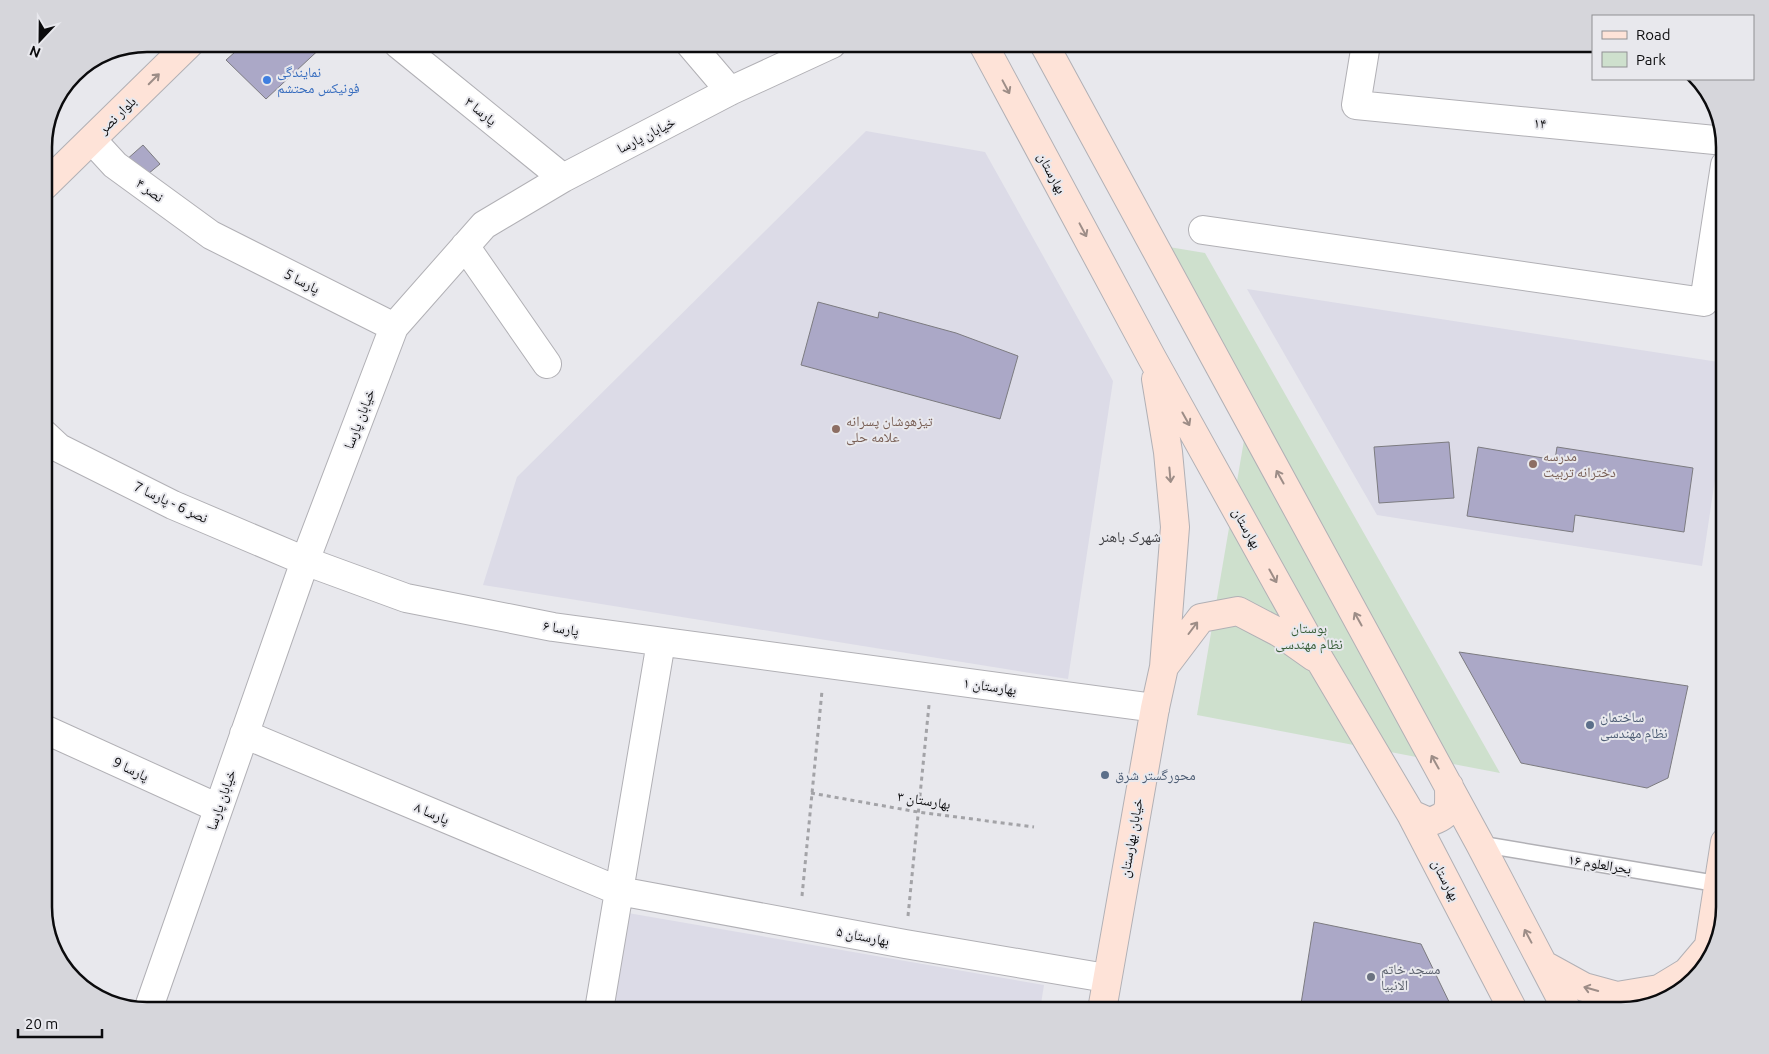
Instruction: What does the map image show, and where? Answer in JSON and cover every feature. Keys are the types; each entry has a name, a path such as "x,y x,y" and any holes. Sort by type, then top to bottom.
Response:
{"street":[{"name":"بهارستان","path":"988,52 1152,358 1321,662 1411,814 1509,1002"},
{"path":"1049,52 1480,844 1563,1002"},
{"name":"۱۴","path":"1365,52 1356,105 1716,140"},
{"name":"بلوار نصر","path":"53,177 180,53"},
{"name":"پارسا ۳","path":"409,53 563,178"},
{"path":"697,53 730,91"},
{"name":"خیابان پارسا","path":"151,1002 305,561 394,327 484,225 563,178 730,91 813,53"},
{"name":"نصر ۴","path":"92,140 115,165 211,235"},
{"path":"1204,230 1704,302 1716,224"},
{"name":"پارسا 5","path":"211,235 394,327"},
{"path":"466,246 547,364"},
{"name":"خیابان بهارستان","path":"1103,1002 1155,708 1164,667 1175,527 1168,452 1152,358"},
{"name":"نصر 6 - پارسا 7","path":"53,442 59,448 173,505 305,561"},
{"name":"پارسا ۶","path":"305,561 406,598 553,627 824,664"},
{"path":"1164,667 1201,618 1238,610 1280,633 1321,662"},
{"path":"600,1002 661,642"},
{"name":"بهارستان ۱","path":"824,664 1155,708"},
{"name":"پارسا 9","path":"53,733 218,808"},
{"name":"۸ پارسا","path":"244,734 619,891"},
{"path":"1411,814 1429,822 1442,818 1449,807 1448,786"},
{"name":"بهارستان ۵","path":"619,891 905,944 1106,978"},
{"path":"1712,933 1716,914"},
{"path":"1544,965 1584,987 1618,996 1659,988 1697,964"}],"lane":[{"name":"بحرالعلوم ۱۶","path":"1480,844 1716,883"}],"path":[{"path":"799,924 824,664"},
{"path":"905,944 932,678"},
{"name":"بهارستان ۳","path":"811,793 918,812 1034,827"}],"shaded area":[{"name":"تیزهوشان پسرانه علامه حلی","path":"866,131 985,152 1113,381 1068,679 483,585 517,477"},
{"name":"مدرسه دخترانه تربیت","path":"1247,289 1716,362 1716,473 1702,566 1377,515"},
{"path":"628,913 1044,985 1041,1002 613,1002"}],"green space":[{"name":"بوستان نظام مهندسی","path":"1157,245 1205,253 1500,773 1197,715 1248,417"}],"building":[{"name":"نمایندگی فونیکس محتشم","path":"234,53 315,53 266,99 226,60"},
{"path":"143,145 160,164 142,179 125,161"},
{"path":"818,302 878,318 879,312 956,333 1018,356 1000,419 801,365"},
{"path":"1449,442 1454,498 1379,503 1374,447"},
{"path":"1478,447 1555,460 1557,447 1693,468 1684,532 1575,515 1573,532 1467,516"},
{"name":"ساختمان نظام مهندسی","path":"1459,652 1688,686 1668,778 1647,788 1521,763"},
{"name":"مسجد خاتم الانبیا","path":"1314,922 1421,944 1449,1002 1301,1002"}],"place":[{"name":"نمایندگی فونیکس محتشم","path":"267,80"},
{"name":"تیزهوشان پسرانه علامه حلی","path":"836,429"},
{"name":"مدرسه دخترانه تربیت","path":"1533,464"},
{"name":"ساختمان نظام مهندسی","path":"1590,725"},
{"name":"محورگستر شرق","path":"1105,775"},
{"name":"مسجد خاتم الانبیا","path":"1371,977"}],"district":[{"name":"شهرک باهنر","path":"1130,536"}]}
